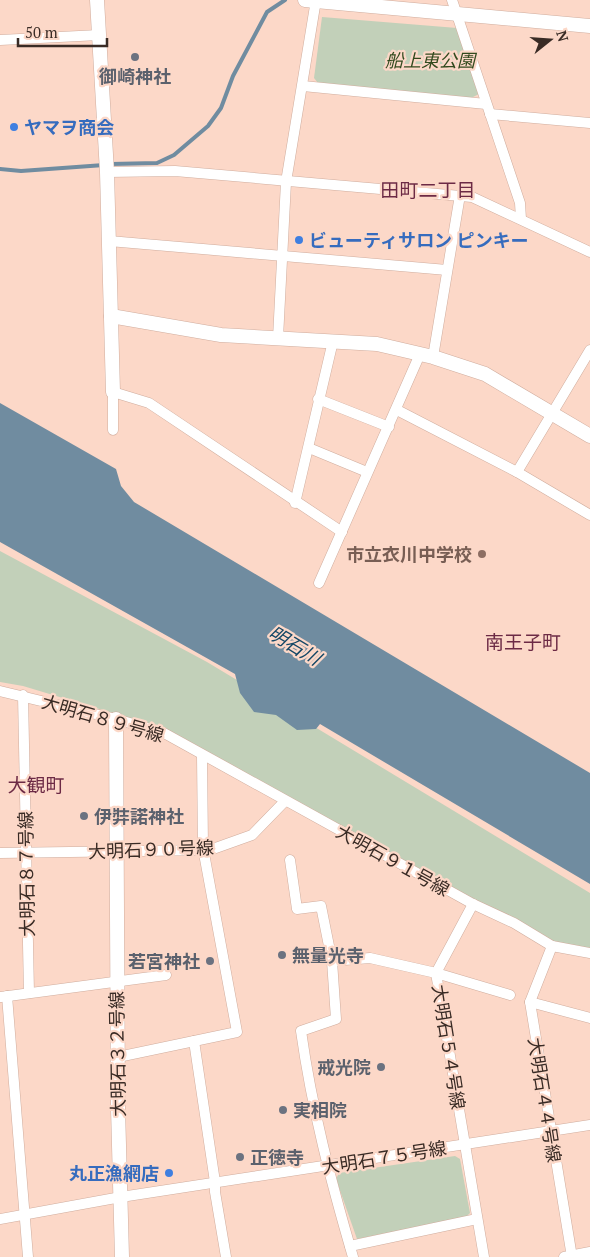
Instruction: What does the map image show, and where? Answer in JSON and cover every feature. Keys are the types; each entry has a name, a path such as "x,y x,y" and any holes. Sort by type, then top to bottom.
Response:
{"street":[{"path":"97,0 107,172 113,430"},
{"path":"278,338 286,182 302,86 312,0 454,6 590,26"},
{"path":"454,6 520,203 521,219"},
{"path":"0,40 99,36"},
{"path":"302,86 486,104"},
{"path":"490,114 590,122"},
{"path":"107,172 175,172 472,197 590,252"},
{"path":"319,583 397,410 427,355 447,270 460,196"},
{"path":"109,241 447,270"},
{"path":"111,316 221,335 377,344 427,355 485,374 553,412 590,436"},
{"path":"295,503 309,448 318,398 333,341"},
{"path":"517,472 590,350"},
{"path":"113,392 149,403 295,503 342,532"},
{"path":"318,398 389,427"},
{"path":"397,410 517,472 590,515"},
{"path":"309,448 368,472"},
{"name":"大明石８９号線","path":"0,691 116,718 164,733 202,755"},
{"name":"大明石８７号線","path":"23,695 28,993"},
{"name":"大明石３２号線","path":"116,718 116,982 122,1257"},
{"path":"118,1057 237,1032 203,848 202,755"},
{"name":"大明石９１号線","path":"202,755 474,904 514,923 552,946 590,953"},
{"name":"大明石９０号線","path":"0,853 203,848 210,850 252,835 285,801"},
{"path":"290,860 298,909 322,906 332,961 336,1019 301,1031 309,1090 326,1165 353,1257"},
{"name":"大明石５４号線","path":"474,904 436,973 484,1257"},
{"path":"552,946 530,1002 590,1018"},
{"path":"332,961 370,958 436,973 510,996"},
{"path":"28,1257 3,997 166,975"},
{"name":"大明石４４号線","path":"530,1002 569,1256"},
{"path":"194,1041 215,1182 214,1192 226,1257"},
{"name":"大明石７５号線","path":"0,1219 215,1182 590,1125"},
{"path":"350,1246 477,1219"},
{"path":"569,1256 590,1252"}],"green space":[{"name":"船上東公園","path":"322,17 457,28 479,94 471,98 318,83 314,78"},
{"path":"0,551 207,662 590,893 590,948 552,941 461,893 204,750 116,714 23,686 0,682"},
{"path":"455,1156 460,1159 470,1213 466,1217 357,1239 336,1179 339,1173"}],"water":[{"name":"明石川","path":"0,403 116,469 121,486 134,502 590,773 590,884 320,724 316,729 297,730 276,715 254,712 240,693 235,674 0,542"}],"waterway":[{"path":"111,164 157,163 174,155 208,126 221,108 233,76 267,12 285,0"},
{"path":"0,169 21,171 104,165"}],"place":[{"name":"御崎神社","path":"135,57"},
{"name":"ヤマヲ商会","path":"14,127"},
{"name":"ビューティサロン ピンキー","path":"299,240"},
{"name":"市立衣川中学校","path":"482,554"},
{"name":"伊弉諾神社","path":"84,816"},
{"name":"無量光寺","path":"282,955"},
{"name":"若宮神社","path":"210,961"},
{"name":"戒光院","path":"381,1067"},
{"name":"実相院","path":"283,1110"},
{"name":"正徳寺","path":"240,1157"},
{"name":"丸正漁網店","path":"169,1173"}],"district":[{"name":"田町二丁目","path":"428,189"},
{"name":"南王子町","path":"523,641"},
{"name":"大観町","path":"36,784"}]}
